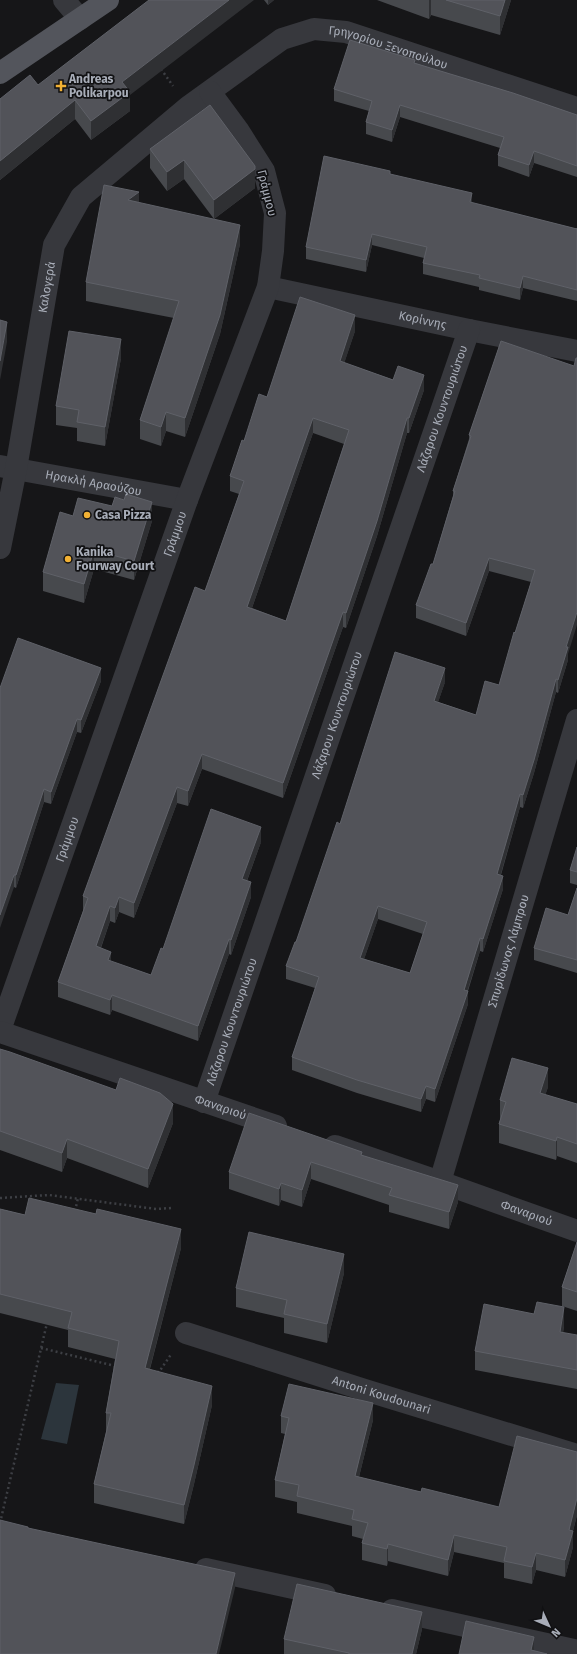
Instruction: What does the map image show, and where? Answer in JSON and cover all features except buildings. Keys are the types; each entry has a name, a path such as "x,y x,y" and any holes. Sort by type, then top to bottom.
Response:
{"main road":[{"path":"0,73 108,0"}],"street":[{"path":"64,0 80,19"},
{"name":"Γρηγορίου Ξενοπούλου","path":"210,92 282,39 314,29 346,32 577,108"},
{"name":"Καλογερά","path":"0,548 8,468 54,245 81,197 188,107 210,92"},
{"name":"Γράμμου","path":"0,1031 187,500 268,287 274,251 275,213 264,171 238,130 210,92"},
{"name":"Κορίννης","path":"268,287 469,330 577,351"},
{"name":"Λάζαρου Κουντουριώτου","path":"204,1102 469,330"},
{"name":"Ηρακλή Αραούζου","path":"8,468 187,500"},
{"name":"Σπυρίδωνος Λάμπρου","path":"440,1182 577,720"},
{"name":"Φαναριού","path":"0,1031 293,1132"},
{"name":"Φαναριού","path":"315,1139 577,1231"},
{"name":"Antoni Koudounari","path":"186,1333 577,1455"},
{"path":"186,1564 341,1598"},
{"path":"372,1605 575,1648"}],"path":[{"path":"156,63 188,107"},
{"path":"0,1198 49,1195 156,1209 171,1208"},
{"path":"74,1213 78,1198"},
{"path":"0,1523 49,1318"},
{"path":"153,1372 159,1372 186,1333"},
{"path":"41,1348 111,1365 121,1370"}],"shaded area":[{"path":"56,1383 79,1385 67,1444 41,1439"}],"place":[{"name":"Andreas Polikarpou","path":"61,86"},
{"name":"Casa Pizza","path":"87,515"},
{"name":"Kanika Fourway Court","path":"68,559"}]}
